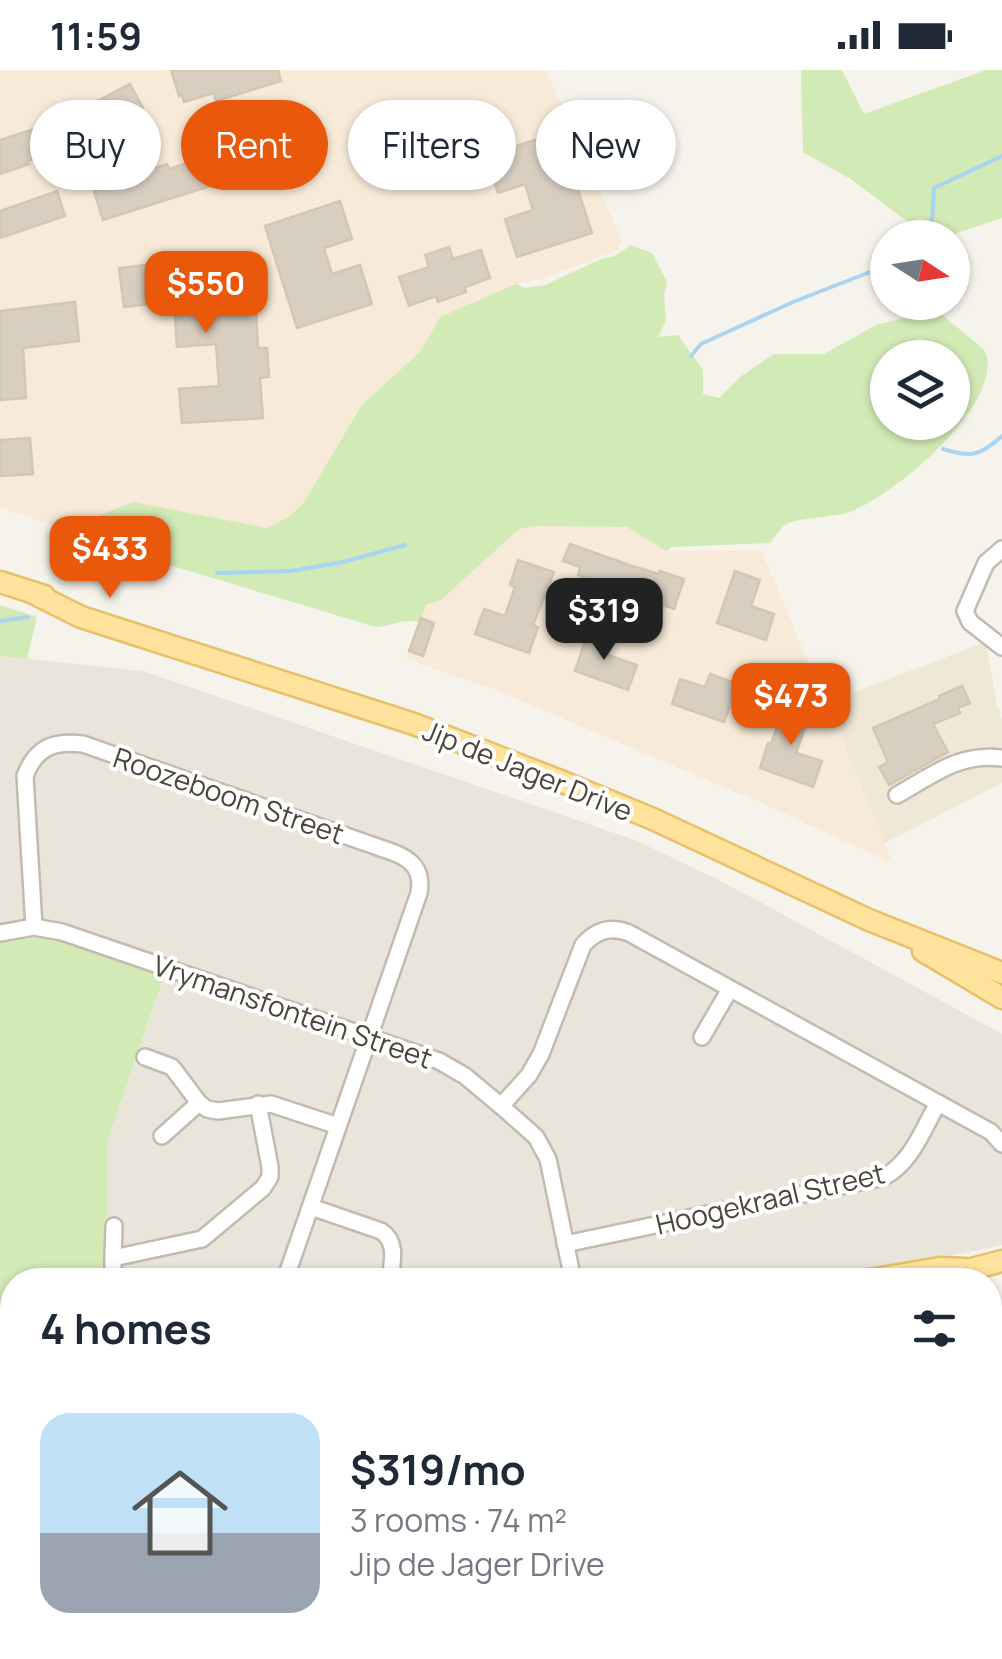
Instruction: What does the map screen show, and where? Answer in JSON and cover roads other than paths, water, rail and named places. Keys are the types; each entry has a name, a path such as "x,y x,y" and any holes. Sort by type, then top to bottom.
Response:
{"main road":[{"name":"Jip de Jager Drive","path":"0,582 31,592 81,618 414,724 558,780 869,920 1002,973"},
{"name":"Jip de Jager Drive","path":"869,920 1002,998"},
{"path":"973,1268 1002,1261"}],"street":[{"path":"1002,550 986,563 965,612 975,628 1002,647"},
{"name":"Roozeboom Street","path":"34,927 25,776 30,763 44,749 58,744 83,744 410,860 419,873 419,893 369,1036"},
{"path":"897,795 974,756 1002,758"},
{"name":"Vrymansfontein Street","path":"0,933 34,927 62,932 448,1065 501,1106 536,1138 546,1154 571,1268"},
{"path":"501,1106 529,1075 541,1054 579,952 594,934 608,930 630,933 991,1132 1002,1144"},
{"path":"702,1037 730,989"},
{"path":"289,1268 369,1036"},
{"path":"145,1057 172,1067 207,1109 278,1105 338,1126"},
{"name":"Hoogekraal Street","path":"566,1244 884,1177 908,1157 938,1102"},
{"path":"162,1136 199,1103"},
{"path":"114,1258 202,1239 264,1188 271,1172 258,1104"},
{"path":"310,1206 387,1235 392,1245 391,1268"},
{"path":"114,1226 114,1268"}],"waterway":[{"path":"932,220 934,188 1002,156"},
{"path":"691,356 701,344 870,272"},
{"path":"943,449 975,453 1002,436"},
{"path":"217,573 292,571 405,545"},
{"path":"0,621 28,617"}]}
